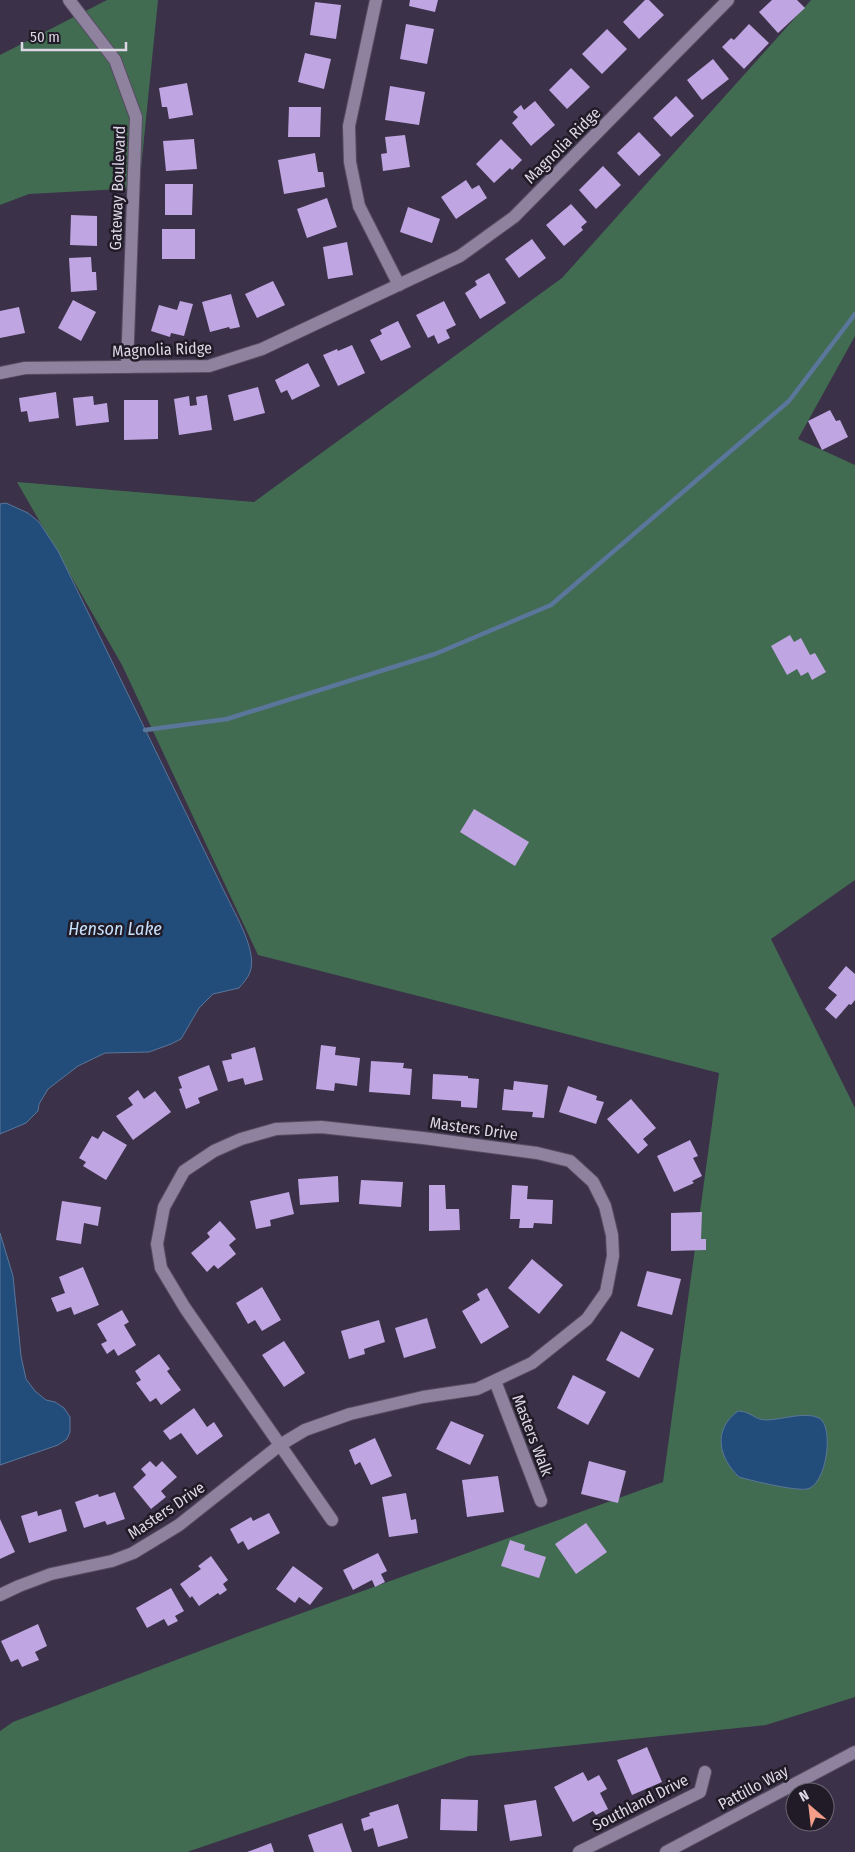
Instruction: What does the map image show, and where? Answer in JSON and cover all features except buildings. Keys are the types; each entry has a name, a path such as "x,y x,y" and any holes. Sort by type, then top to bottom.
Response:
{"street":[{"name":"Gateway Boulevard","path":"68,0 115,60 136,117 127,367"},
{"path":"376,0 349,126 350,162 359,206 399,285"},
{"name":"Magnolia Ridge","path":"0,373 25,368 210,366 262,349 460,256 514,217 728,0"},
{"name":"Masters Drive","path":"0,1595 51,1574 112,1561 133,1553 179,1525 280,1445 305,1430 350,1414 423,1397 477,1389 532,1363 587,1319 606,1292 613,1256 612,1235 605,1206 593,1182 570,1161 537,1153 321,1127 276,1130 241,1139 214,1151 184,1171 164,1207 157,1244 161,1268 184,1308 280,1445 332,1520"},
{"name":"Masters Walk","path":"495,1381 541,1501"},
{"name":"Pattillo Way","path":"666,1852 855,1752"},
{"name":"Southland Drive","path":"579,1852 700,1792 705,1772"}],"green space":[{"path":"107,0 158,0 139,188 29,194 0,205 0,55"},
{"path":"811,0 855,0 855,336 798,439 855,465 855,880 771,939 855,1108 855,1697 766,1725 469,1756 187,1852 0,1852 0,1731 13,1722 247,1633 663,1482 719,1073 258,955 122,665 17,482 254,502 562,278"}],"water":[{"name":"Henson Lake","path":"6,503 28,513 39,522 58,551 240,922 251,954 252,964 249,974 239,988 213,994 199,1008 181,1039 149,1052 105,1053 78,1066 48,1089 39,1104 38,1111 26,1123 0,1134 0,504"},
{"path":"0,1233 13,1276 21,1356 26,1379 35,1391 46,1400 55,1402 64,1408 70,1417 70,1432 67,1439 58,1445 0,1465"},
{"path":"738,1411 766,1420 807,1415 819,1418 827,1432 827,1444 823,1468 814,1485 807,1489 793,1489 739,1477 727,1461 721,1444 724,1427"}],"waterway":[{"path":"145,730 227,719 435,654 551,605 789,401 855,314"}]}
